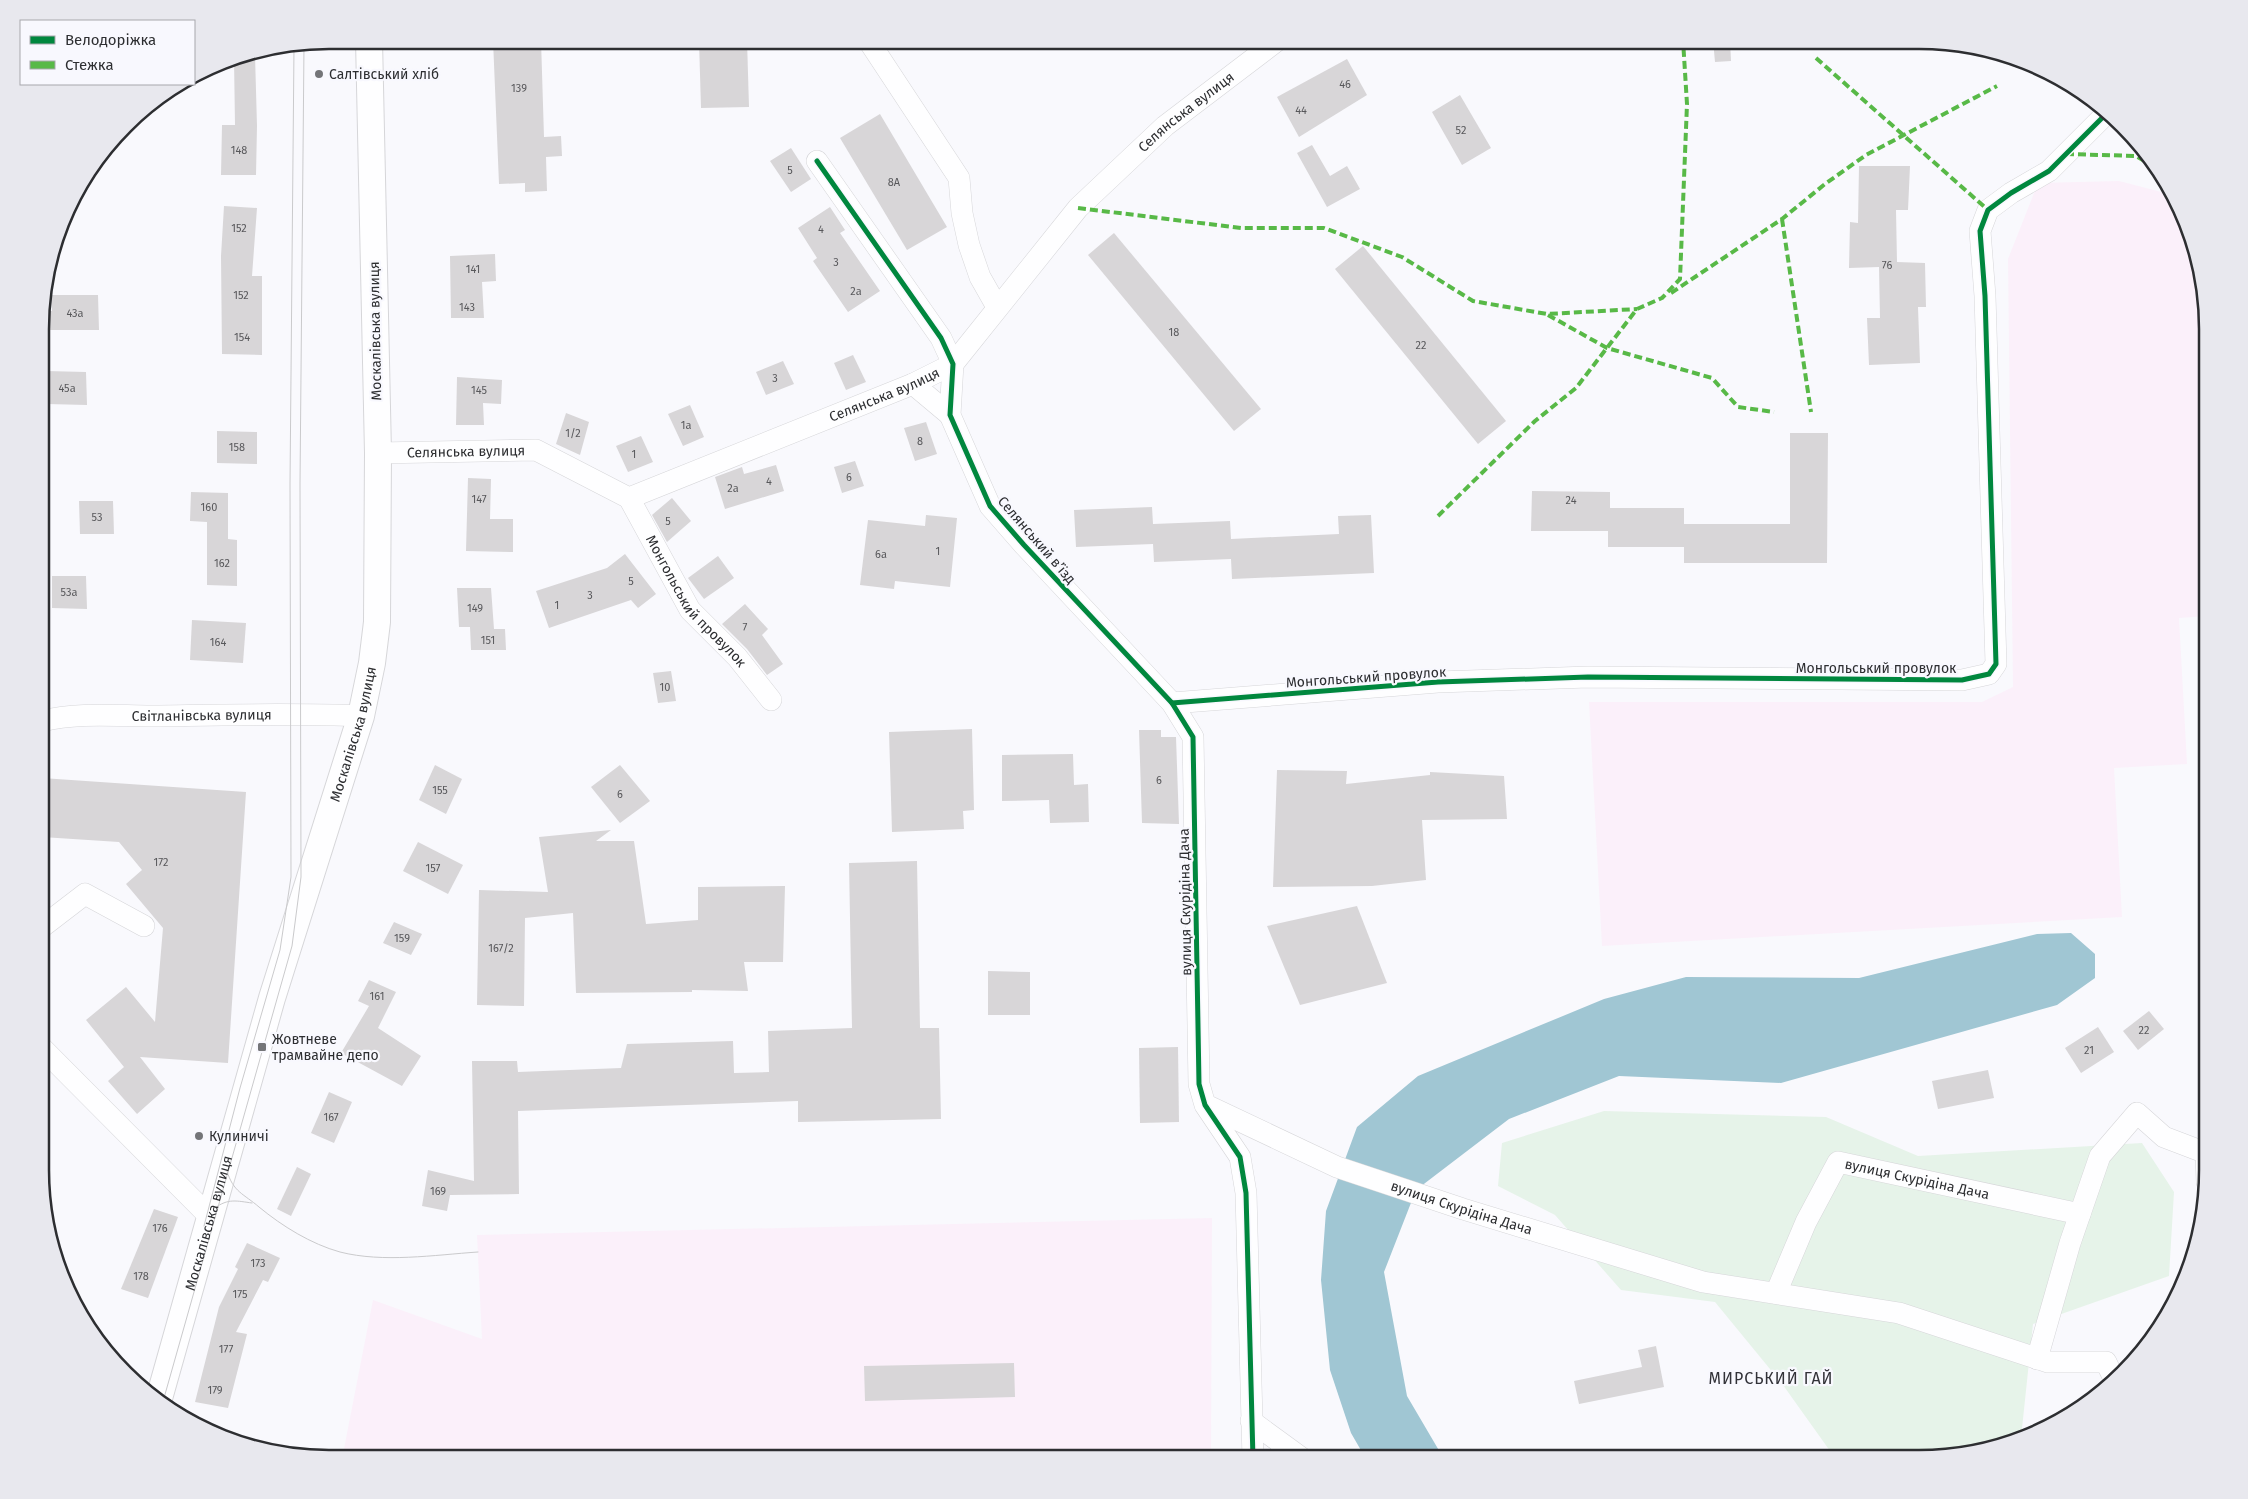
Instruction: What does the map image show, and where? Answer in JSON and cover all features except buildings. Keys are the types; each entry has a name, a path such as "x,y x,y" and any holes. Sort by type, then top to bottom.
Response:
{"street":[{"name":"Москалівська вулиця","path":"160,1394 272,998 361,716 372,663 377,622 378,453 369,49"},
{"path":"874,49 959,178 962,213 969,245 980,277 997,307"},
{"name":"Селянська вулиця","path":"378,453 536,450 628,498 912,384 954,364 997,307 1078,208 1165,126 1266,49"},
{"name":"Монгольський провулок","path":"1172,703 1448,682 1588,677 1962,680 1988,674 1996,664 1985,296 1980,231 1988,210 2011,193 2049,171 2103,117"},
{"path":"817,161 941,338 954,364"},
{"name":"Селянський вʼїзд","path":"950,415 954,364"},
{"name":"Селянський вʼїзд","path":"912,384 950,415 990,506 1172,703"},
{"name":"Монгольський провулок","path":"628,498 690,610 736,657 771,700"},
{"name":"вулиця Скурідіна Дача","path":"1172,703 1193,737 1199,1084 1205,1105 1337,1167 1463,1209 1703,1282 1899,1313 2048,1362 2106,1362 2111,1374"},
{"name":"Світланівська вулиця","path":"49,719 96,716 296,714 361,716"},
{"path":"49,922 85,894 144,926"},
{"path":"49,1055 207,1214"},
{"path":"1205,1105 1240,1157 1246,1194 1253,1450"},
{"path":"2037,1359 2080,1214 2100,1156 2137,1113 2164,1137 2199,1151"},
{"name":"вулиця Скурідіна Дача","path":"1776,1293 1806,1222 1838,1162 2080,1214"},
{"path":"1251,1421 1291,1450"}],"shaded area":[{"path":"2119,181 2164,193 2184,239 2190,257 2197,292 2199,311 2199,617 2179,618 2187,764 2114,768 2122,917 1602,946 1589,702 1982,702 2013,687 2008,259 2038,183"},
{"path":"1604,1111 1826,1117 1918,1156 2142,1143 2174,1192 2169,1276 2033,1324 2022,1430 1974,1445 1937,1450 1829,1450 1783,1385 1715,1302 1621,1290 1555,1215 1498,1186 1502,1143"},
{"path":"1212,1218 1211,1450 344,1450 373,1300 482,1339 477,1235"}],"water":[{"path":"2071,933 2095,954 2095,978 2057,1005 1781,1083 1619,1076 1509,1119 1416,1190 1384,1272 1407,1396 1439,1450 1361,1450 1351,1433 1330,1370 1321,1280 1326,1211 1357,1127 1418,1076 1604,999 1686,977 1859,978 2037,934"}],"tram line":[{"path":"164,1397 292,946 301,877 300,484 304,50"},
{"path":"204,1226 240,1088 280,950 291,877 290,484 294,51"},
{"path":"227,1171 232,1184 268,1214 297,1234 329,1249 356,1255 391,1258 478,1252"},
{"path":"215,1208 228,1201 252,1203"}],"marked path":[{"path":"1438,516 1535,421 1576,388 1637,309 1662,298 1680,279 1687,104 1684,49"},
{"path":"1816,58 1988,210"},
{"path":"1671,293 1782,219 1825,184 1866,155 1997,86"},
{"path":"2066,154 2136,156 2142,160"},
{"path":"1078,208 1241,228 1324,228 1402,257 1473,301 1547,314 1637,309"},
{"path":"1782,219 1811,412"},
{"path":"1548,315 1607,348 1712,378 1738,407 1774,412"}],"cycle path":[{"path":"1172,703 1438,682 1588,677 1962,680 1989,674 1996,664 1985,296 1980,231 1988,210 2011,193 2049,171 2103,117"},
{"path":"817,161 941,338 953,364 950,415 990,506 1172,703 1193,737 1199,1084 1205,1105 1240,1157 1246,1193 1253,1450"}],"place":[{"name":"Салтівський хліб","path":"319,74"},
{"name":"Жовтневе трамвайне депо","path":"262,1047"},
{"name":"Кулиничі","path":"199,1136"}],"district":[{"name":"МИРСЬКИЙ ГАЙ","path":"1771,1378"}]}
